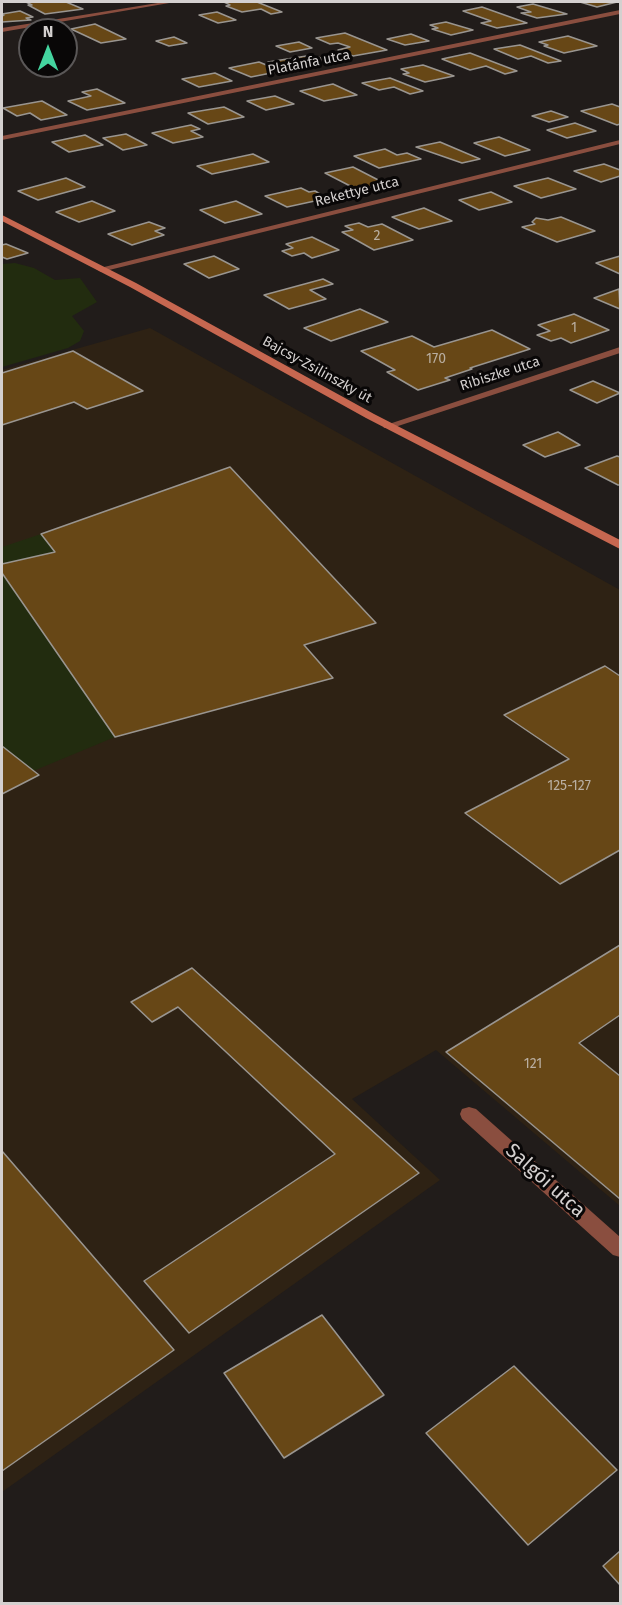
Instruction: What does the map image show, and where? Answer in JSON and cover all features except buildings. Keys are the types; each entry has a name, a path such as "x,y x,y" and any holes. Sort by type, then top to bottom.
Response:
{"main road":[{"name":"Bajcsy-Zsilinszky út","path":"2,218 101,269 388,426 621,545"}],"street":[{"path":"2,30 172,2"},
{"name":"Platánfa utca","path":"2,138 621,12"},
{"name":"Rekettye utca","path":"101,269 621,142"},
{"name":"Ribiszke utca","path":"388,426 621,350"},
{"name":"Salgói utca","path":"469,1114 621,1249"}],"shaded area":[{"path":"150,328 620,590 620,1206 436,1050 352,1099 440,1180 2,1492 2,370"}],"green space":[{"path":"15,263 34,268 55,280 80,278 97,302 72,316 84,331 80,341 68,348 2,367 2,264"},
{"path":"41,534 55,552 2,564 2,547"},
{"path":"2,573 115,737 2,784"}]}
